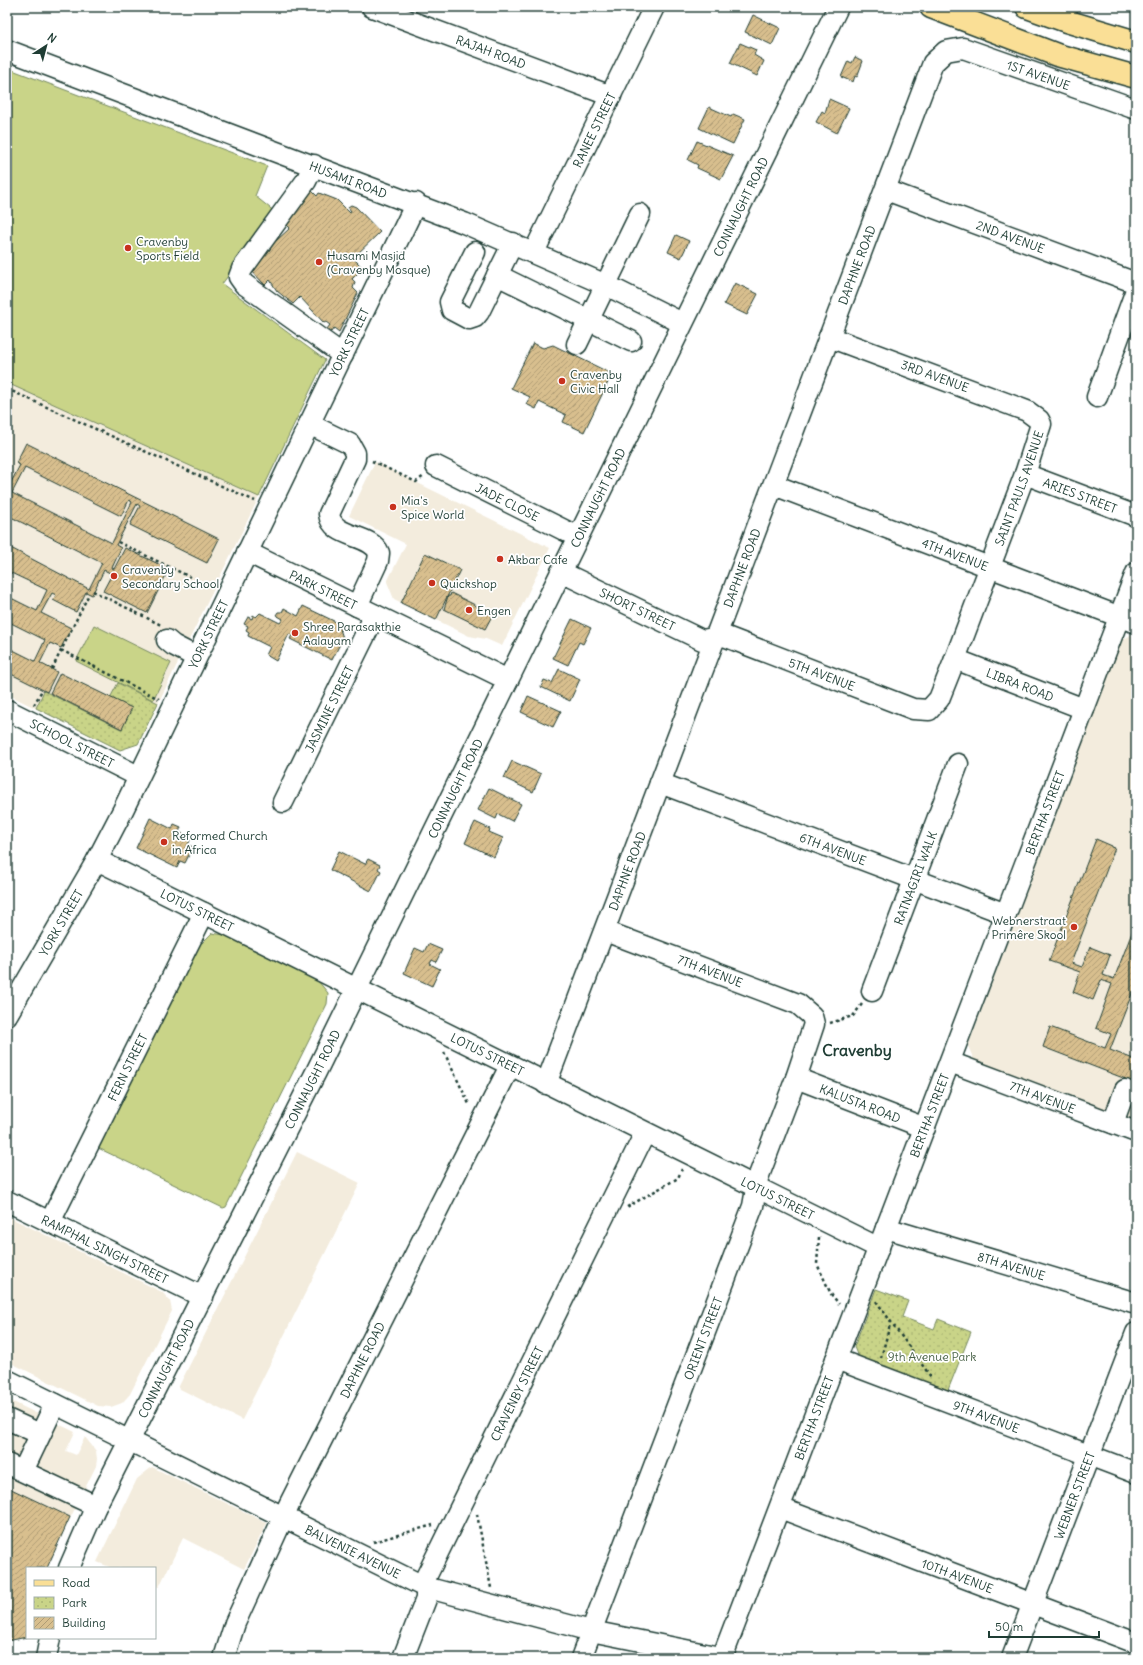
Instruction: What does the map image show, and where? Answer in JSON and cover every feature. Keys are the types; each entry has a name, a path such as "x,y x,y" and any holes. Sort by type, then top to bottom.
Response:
{"main road":[{"path":"931,7 1057,54 1136,77"},
{"path":"1027,7 1066,21 1136,42"}],"street":[{"name":"RAJAH ROAD","path":"372,7 611,96"},
{"name":"RANEE STREET","path":"534,252 654,7"},
{"name":"CONNAUGHT ROAD","path":"69,1567 96,1506 203,1297 356,989 838,7"},
{"name":"1ST AVENUE","path":"941,54 952,49 963,48 1136,110"},
{"name":"HUSAMI ROAD","path":"7,50 416,203 534,252 606,285 682,323"},
{"name":"DAPHNE ROAD","path":"546,1084 933,63 941,54"},
{"path":"314,165 306,180 242,269 239,277 244,284 343,354"},
{"name":"2ND AVENUE","path":"886,190 1136,283"},
{"name":"YORK STREET","path":"7,1015 97,860 123,810 246,552 416,203"},
{"path":"577,344 640,214"},
{"path":"475,252 450,302 452,310 466,318 475,317 513,243"},
{"path":"497,275 631,341"},
{"path":"1097,397 1136,290"},
{"name":"3RD AVENUE","path":"829,337 1027,411 1039,420"},
{"name":"SAINT PAULS AVENUE","path":"929,710 939,700 990,567 1040,431 1039,420"},
{"path":"309,424 350,444 355,453 354,459 329,514 330,519 335,526 373,545 379,553 378,561 357,606"},
{"name":"JADE CLOSE","path":"436,466 578,537"},
{"name":"ARIES STREET","path":"1025,474 1136,516"},
{"name":"4TH AVENUE","path":"774,485 1128,620"},
{"name":"PARK STREET","path":"246,552 508,680"},
{"name":"SHORT STREET","path":"561,572 702,640 716,637"},
{"name":"BERTHA STREET","path":"723,1658 1084,709 1128,620 1136,573"},
{"name":"JASMINE STREET","path":"283,802 375,615"},
{"path":"166,634 173,645 196,656"},
{"name":"5TH AVENUE","path":"716,637 724,636 914,708 929,710"},
{"name":"LIBRA ROAD","path":"955,659 1084,709"},
{"name":"SCHOOL STREET","path":"7,710 138,776"},
{"name":"RATNAGIRI WALK","path":"868,997 958,764"},
{"name":"6TH AVENUE","path":"660,783 1006,914"},
{"name":"LOTUS STREET","path":"97,860 878,1248"},
{"name":"FERN STREET","path":"50,1222 204,913"},
{"name":"7TH AVENUE","path":"605,931 798,1004 819,1020"},
{"name":"ORIENT STREET","path":"581,1658 753,1206 762,1165 796,1078 814,1024 819,1020"},
{"name":"7TH AVENUE","path":"950,1062 1136,1132"},
{"name":"DAPHNE ROAD","path":"224,1658 235,1624 284,1517 510,1066"},
{"name":"KALUSTA ROAD","path":"796,1078 925,1128"},
{"path":"1113,1123 1125,1090"},
{"name":"CRAVENBY STREET","path":"403,1658 426,1599 426,1577 645,1133"},
{"name":"RAMPHAL SINGH STREET","path":"7,1201 203,1297"},
{"name":"8TH AVENUE","path":"886,1228 1136,1303"},
{"name":"WEBNER STREET","path":"1012,1658 1136,1333"},
{"name":"9TH AVENUE","path":"836,1359 1136,1473"},
{"name":"BALVENIE AVENUE","path":"7,1380 425,1586 591,1631 723,1658"},
{"path":"55,1404 40,1434 15,1467 96,1506"},
{"path":"7,1419 40,1434"},
{"name":"10TH AVENUE","path":"780,1508 1136,1643"},
{"path":"46,1658 50,1639"}],"path":[{"path":"7,389 269,506"},
{"path":"355,453 416,482 436,466"},
{"path":"118,542 190,577"},
{"path":"94,591 166,634"},
{"path":"52,669 89,594"},
{"path":"61,650 161,700"},
{"path":"33,707 42,690"},
{"path":"819,1020 853,1016 868,997"},
{"path":"443,1033 439,1043 470,1107 486,1114"},
{"path":"608,1207 620,1211 678,1178 690,1155"},
{"path":"824,1221 820,1235 817,1264 831,1294 851,1320"},
{"path":"862,1292 873,1297 891,1320 906,1344 948,1402"},
{"path":"877,1374 891,1320"},
{"path":"468,1491 476,1510 492,1591 490,1604"},
{"path":"349,1549 455,1519"}],"shaded area":[{"name":"Cravenby Secondary School","path":"7,383 259,497 138,744 120,750 7,694"},
{"path":"375,462 550,548 502,646 486,639 469,636 394,599 387,582 406,544 349,516"},
{"name":"Webnerstraat Primêre Skool","path":"1134,633 1136,634 1136,1122 974,1060 968,1046 1121,641"},
{"path":"297,1152 360,1183 242,1420 178,1388"},
{"path":"7,1216 162,1292 170,1301 172,1311 130,1394 122,1403 111,1407 98,1406 7,1361"},
{"path":"7,1399 75,1432 66,1451 76,1455 85,1437 96,1451 97,1459 96,1466 47,1567 26,1567 26,1637 7,1641"},
{"path":"152,1467 267,1523 244,1569 183,1538 159,1587 156,1586 156,1567 110,1567 97,1562 137,1479"}],"green space":[{"name":"Cravenby Sports Field","path":"7,68 267,166 255,196 275,212 222,284 325,360 259,497 7,383"},
{"path":"94,625 171,663 153,700 76,661"},
{"path":"118,683 158,703 138,744 120,750 36,708 44,691 121,729 131,709 110,698"},
{"path":"212,933 230,936 318,981 328,993 327,1004 226,1207 223,1208 96,1147 198,941 202,943"},
{"name":"9th Avenue Park","path":"876,1289 908,1301 902,1317 934,1329 938,1319 971,1332 948,1390 858,1357 854,1347"}],"building":[{"path":"753,15 780,28 772,45 745,32"},
{"path":"740,43 756,50 754,55 764,61 757,76 730,63"},
{"path":"855,57 863,61 857,77 855,76 853,82 841,77 848,61 852,63"},
{"path":"829,99 849,108 837,133 816,122 822,111 825,113"},
{"path":"709,107 731,117 733,114 745,119 733,144 699,128"},
{"path":"697,141 733,156 721,179 697,168 698,165 688,160"},
{"path":"311,190 317,196 319,193 337,200 350,213 351,211 348,207 351,205 356,207 380,232 353,258 363,268 352,279 355,282 353,288 358,293 339,332 334,328 331,332 327,329 330,325 326,322 324,323 300,297 293,304 277,291 270,280 265,285 248,267 290,228 285,223"},
{"path":"676,235 689,241 681,258 668,252"},
{"path":"735,283 758,294 747,315 724,304"},
{"name":"Cravenby Civic Hall","path":"533,343 543,348 553,345 612,374 584,432 563,422 566,415 539,402 536,409 526,404 530,397 511,388"},
{"path":"26,443 219,539 207,563 130,525 140,506 137,504 116,545 121,548 112,568 114,569 125,548 169,569 147,613 103,591 112,574 104,570 92,595 86,592 76,612 53,600 56,595 52,593 41,613 71,628 61,648 50,643 40,663 57,672 47,692 7,672 7,647 35,661 45,640 7,621 7,596 37,611 47,590 7,571 7,546 89,589 102,563 7,515 7,490 20,465 16,463","holes":["25,468 121,516 129,500 132,502 112,543 12,493"]},
{"name":"Quickshop","path":"425,553 460,570 436,620 401,603"},
{"path":"451,593 493,614 485,629 444,609 448,596 450,596"},
{"name":"Shree Parasakthie Aalayam","path":"303,606 338,623 343,638 332,660 290,639 292,635 289,634 276,661 266,655 270,647 248,636 249,632 246,630 248,626 244,624 248,617 252,619 253,615 256,617 260,613 280,623 283,619 276,615 278,612 282,612 284,608 298,616"},
{"path":"572,619 591,628 583,644 579,642 568,665 553,658"},
{"path":"559,669 580,679 570,701 541,687 544,680 552,683"},
{"path":"60,673 132,708 122,729 50,693"},
{"path":"528,696 561,711 553,727 521,712"},
{"path":"512,761 541,774 533,792 504,778"},
{"path":"489,788 521,804 512,821 498,814 496,819 478,810"},
{"name":"Reformed Church in Africa","path":"150,818 172,829 174,824 181,827 179,832 191,838 188,845 193,847 185,863 180,861 177,868 136,848"},
{"path":"475,822 490,829 489,832 503,838 494,857 465,843"},
{"path":"1096,839 1115,848 1071,963 1082,967 1090,947 1110,955 1103,975 1114,979 1136,922 1136,993 1133,991 1110,1050 1136,1060 1136,1083 1043,1047 1050,1027 1105,1048 1111,1034 1096,1028 1112,984 1101,980 1093,1000 1073,992 1080,972 1049,961"},
{"path":"339,851 365,864 368,859 380,865 378,869 381,871 371,891 330,870"},
{"path":"428,944 442,950 436,962 432,960 430,964 440,969 432,986 404,973 415,948 424,952"},
{"path":"7,1487 70,1517 47,1567 26,1567 26,1637 7,1641"}],"place":[{"name":"Cravenby Sports Field","path":"128,248"},
{"name":"Husami Masjid (Cravenby Mosque)","path":"319,262"},
{"name":"Cravenby Civic Hall","path":"562,381"},
{"name":"Mia's Spice World","path":"393,507"},
{"name":"Akbar Cafe","path":"500,559"},
{"name":"Cravenby Secondary School","path":"114,576"},
{"name":"Quickshop","path":"432,583"},
{"name":"Engen","path":"469,610"},
{"name":"Shree Parasakthie Aalayam","path":"295,633"},
{"name":"Reformed Church in Africa","path":"164,842"},
{"name":"Webnerstraat Primêre Skool","path":"1074,927"}],"district":[{"name":"Cravenby","path":"857,1050"}]}
